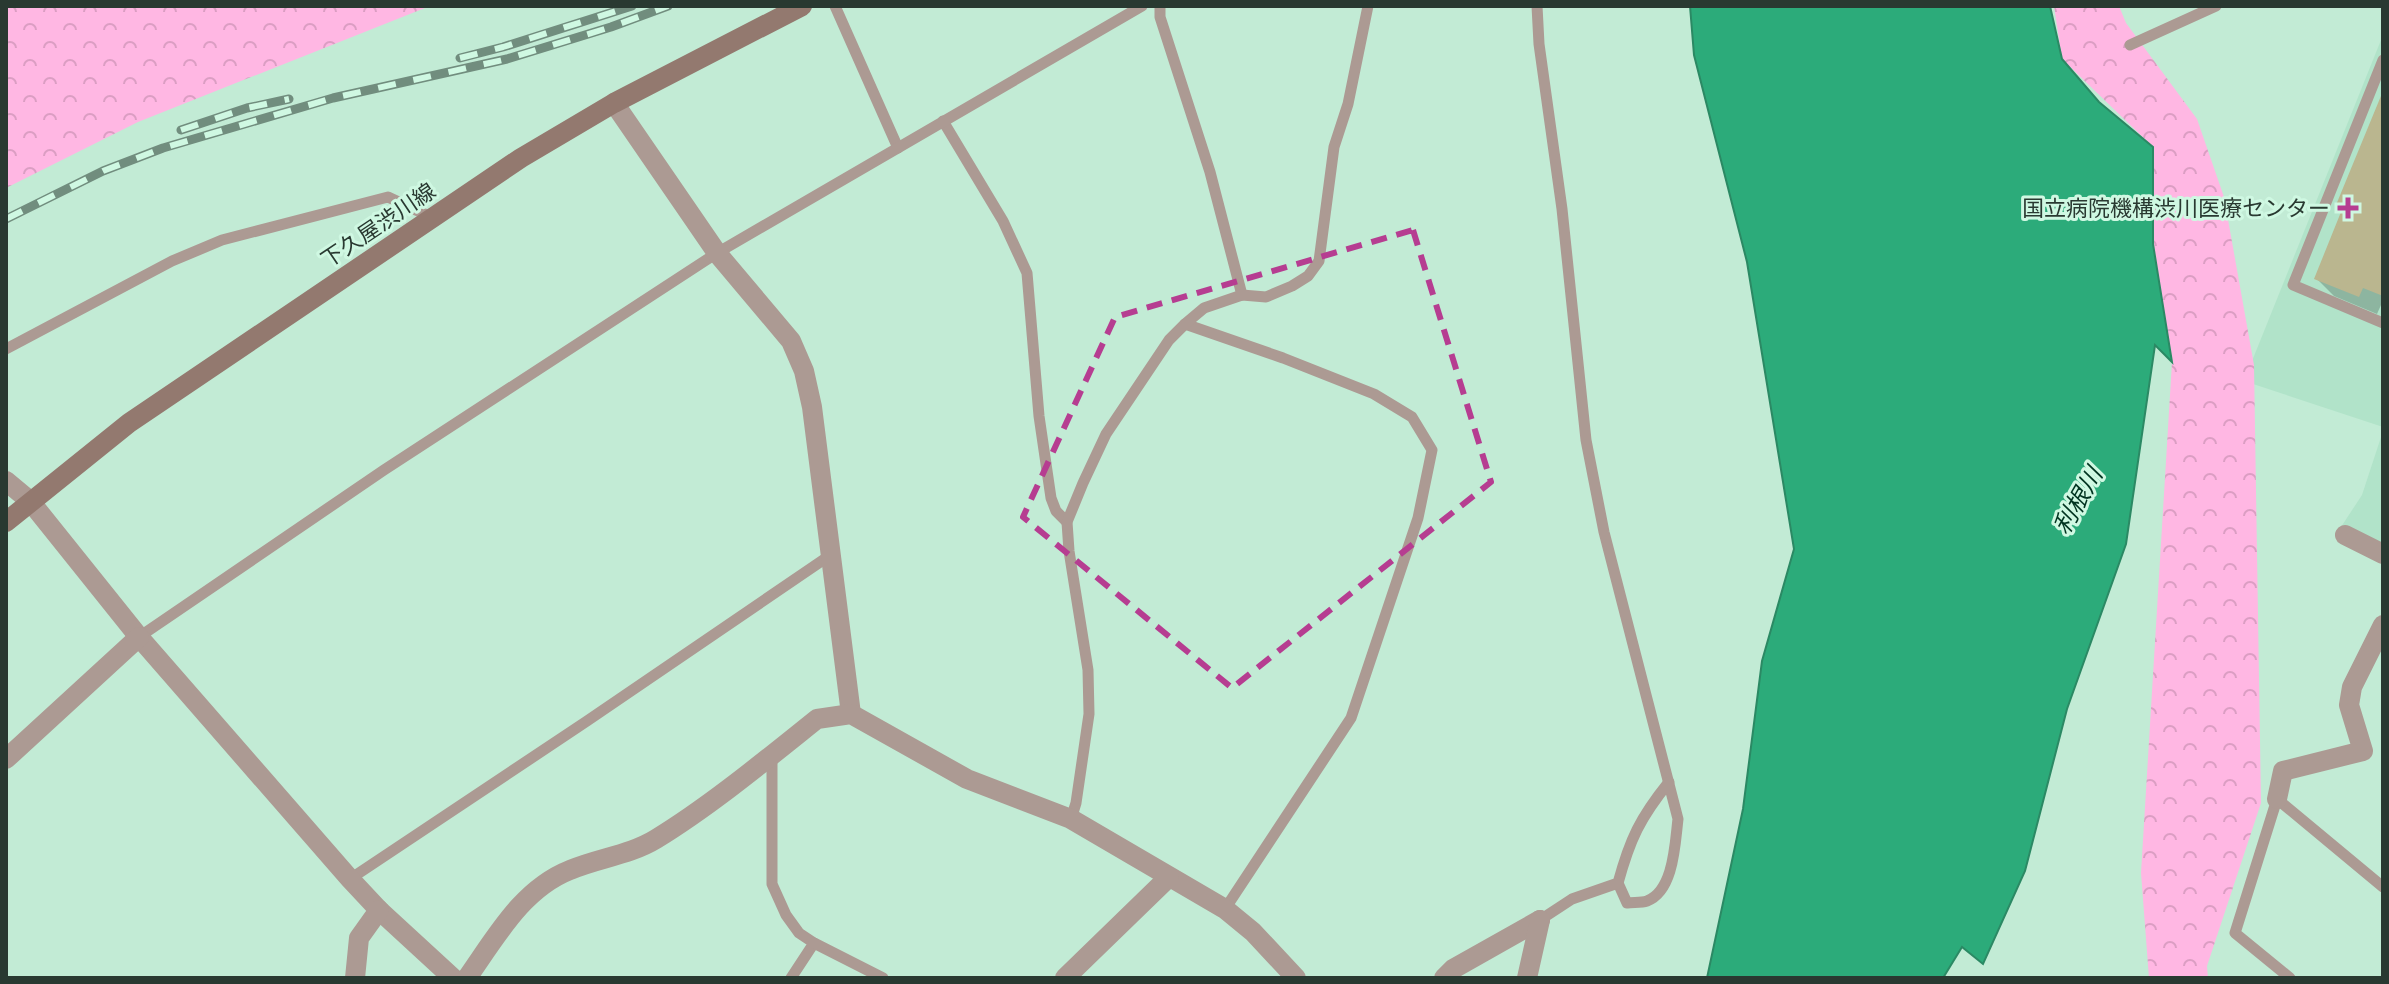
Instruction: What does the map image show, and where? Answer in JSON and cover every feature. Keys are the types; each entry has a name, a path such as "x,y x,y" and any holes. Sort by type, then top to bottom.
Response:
{"main road":[{"name":"下久屋渋川線","path":"6,522 129,423 521,158 614,103 802,6"}],"street":[{"path":"614,103 717,253 791,341 804,371 812,407 851,714"},
{"path":"6,481 30,501 139,637 350,879 453,978"},
{"path":"2345,535 2383,554"},
{"path":"2277,799 2283,771 2363,751 2349,705 2352,687 2383,625"},
{"path":"6,759 139,637"},
{"path":"467,978 511,917 544,882 570,869 652,842 817,719 851,714 967,779 1071,819 1225,909 1253,932 1296,978"},
{"path":"1065,978 1169,877"},
{"path":"355,978 359,938 379,910"},
{"path":"1444,978 1453,969 1540,920"},
{"path":"1527,978 1540,920"}],"lane":[{"path":"835,6 898,148"},
{"path":"139,637 384,470 717,253 1142,6"},
{"path":"1160,6 1160,17 1210,172 1242,295"},
{"path":"1071,819 1089,714 1088,670 1067,522 1106,434 1169,340 1204,308 1242,295 1266,297 1308,276 1319,261 1334,147 1348,104 1368,6"},
{"path":"1537,6 1586,440 1604,532 1669,782 1678,819 1673,861 1662,889 1647,901 1627,903 1618,883 1626,856 1643,814 1669,782"},
{"path":"2130,45 2216,6"},
{"path":"2383,60 2293,285 2383,323"},
{"path":"943,121 1003,221 1027,273 1039,416 1051,498 1056,511 1067,522"},
{"path":"6,349 172,261 222,240 388,197 431,217"},
{"path":"1185,324 1374,394 1412,417 1432,450 1418,518 1351,718 1225,909"},
{"path":"350,879 829,556"},
{"path":"772,754 772,884 786,915 799,933 814,943 883,978"},
{"path":"2290,978 2235,933 2277,799 2383,887"},
{"path":"1540,920 1572,899 1618,883"},
{"path":"791,978 814,943"}],"highlighted area":[{"path":"1413,230 1491,482 1232,688 1023,517 1115,317"}],"shaded area":[{"name":"国立病院機構渋川医療センター","path":"2383,35 2383,427 2244,381"},
{"path":"2383,431 2383,546 2341,527 2362,495"}],"green space":[{"path":"6,6 430,6 138,122 6,188"},
{"path":"2054,6 2119,6 2126,23 2197,119 2224,197 2254,365 2261,803 2207,966 2208,978 2149,978 2141,873 2172,362 2153,244 2153,147 2062,59"}],"water":[{"name":"利根川","path":"1690,6 2050,6 2062,59 2099,102 2153,147 2153,244 2172,362 2155,345 2126,544 2067,709 2025,871 1983,964 1962,947 1943,978 1707,978 1743,809 1762,661 1794,549 1747,262 1694,55"}],"building":[{"path":"2383,91 2383,296 2363,288 2359,297 2314,279 2343,207 2336,205"}],"railway":[{"path":"460,58 632,6"},
{"path":"6,219 103,171 163,148 333,98 507,59 668,6"},
{"path":"181,130 247,108 289,99"}],"place":[{"name":"国立病院機構渋川医療センター","path":"2348,208"}]}
